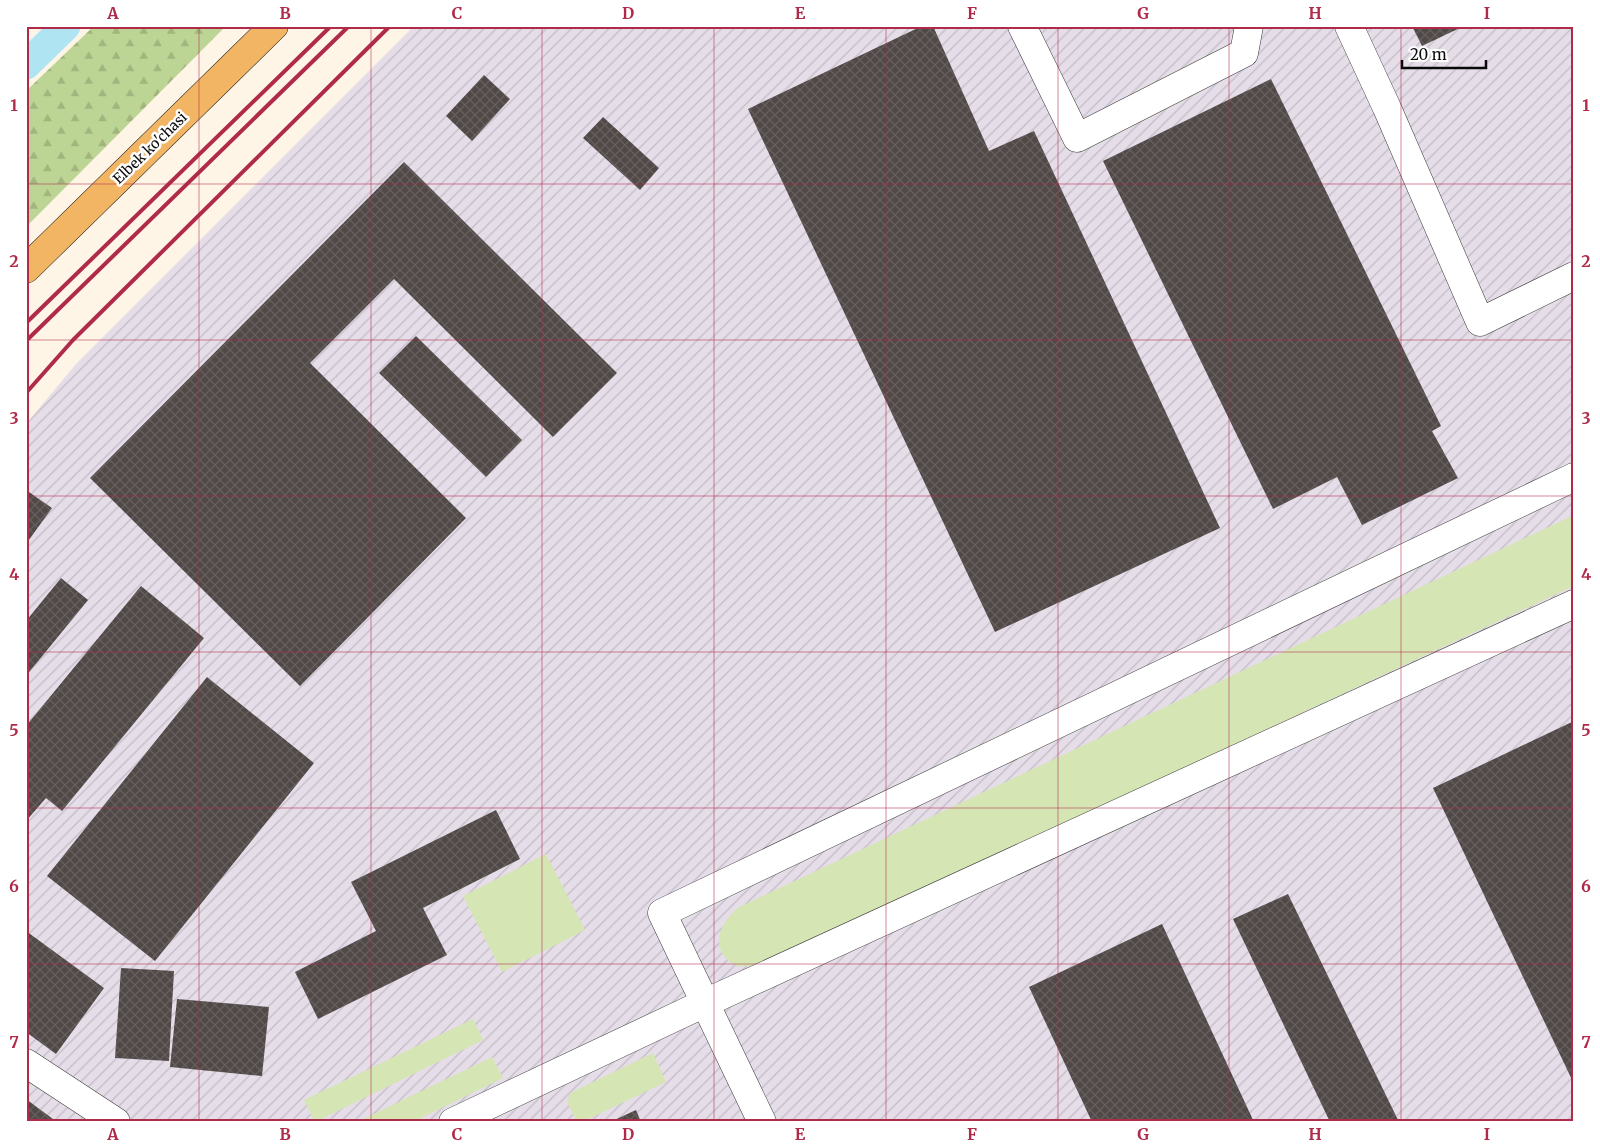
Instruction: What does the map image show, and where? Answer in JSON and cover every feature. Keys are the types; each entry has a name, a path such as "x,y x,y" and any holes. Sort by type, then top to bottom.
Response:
{"main road":[{"name":"Elbek ko'chasi","path":"26,269 274,26"}],"lane":[{"path":"1022,26 1077,138 1244,53 1249,26"},
{"path":"1349,26 1387,108 1480,322 1574,276"},
{"path":"762,1122 662,913 1574,477"},
{"path":"453,1122 705,1003 1574,604"},
{"path":"26,1064 116,1122"}],"shaded area":[{"path":"414,26 1574,26 1574,1122 26,1122 26,424 76,364"}],"green space":[{"path":"94,26 226,26 26,227 26,91"},
{"path":"1574,515 1574,586 765,963 738,966 728,960 721,950 719,937 721,930 729,917 739,907"},
{"path":"546,854 585,930 502,972 463,896"},
{"path":"473,1019 483,1040 315,1122 304,1100"},
{"path":"653,1053 666,1082 582,1122 577,1122 567,1102 570,1093"},
{"path":"492,1057 503,1078 413,1122 357,1122"}],"building":[{"path":"922,26 933,26 989,151 1034,131 1220,528 995,632 748,109"},
{"path":"1412,26 1464,26 1422,46"},
{"path":"484,75 510,99 472,141 446,116"},
{"path":"1271,79 1441,426 1432,431 1458,478 1362,525 1337,477 1273,509 1103,161"},
{"path":"603,117 659,168 640,190 583,138"},
{"path":"404,162 617,373 553,437 394,279 310,363 466,518 300,686 90,478"},
{"path":"416,336 522,440 486,477 379,373"},
{"path":"26,490 52,508 26,544"},
{"path":"61,578 88,600 26,676 26,621"},
{"path":"141,586 204,638 62,811 46,798 26,821 26,726"},
{"path":"207,677 314,763 155,961 47,876"},
{"path":"1574,721 1574,1084 1433,788"},
{"path":"496,810 520,859 423,908 447,955 318,1019 295,972 376,931 351,882"},
{"path":"1288,894 1399,1122 1330,1122 1233,919"},
{"path":"1162,924 1254,1122 1092,1122 1029,987"},
{"path":"26,931 104,988 56,1054 26,1032"},
{"path":"121,968 174,971 169,1061 115,1058"},
{"path":"177,999 269,1007 262,1076 170,1067"},
{"path":"26,1099 57,1122 26,1122"},
{"path":"636,1110 641,1122 610,1122"}],"waterway":[{"path":"26,65 66,26"}],"railway":[{"path":"26,323 331,26"},
{"path":"26,341 349,26"},
{"path":"26,393 73,340 390,26"}]}
